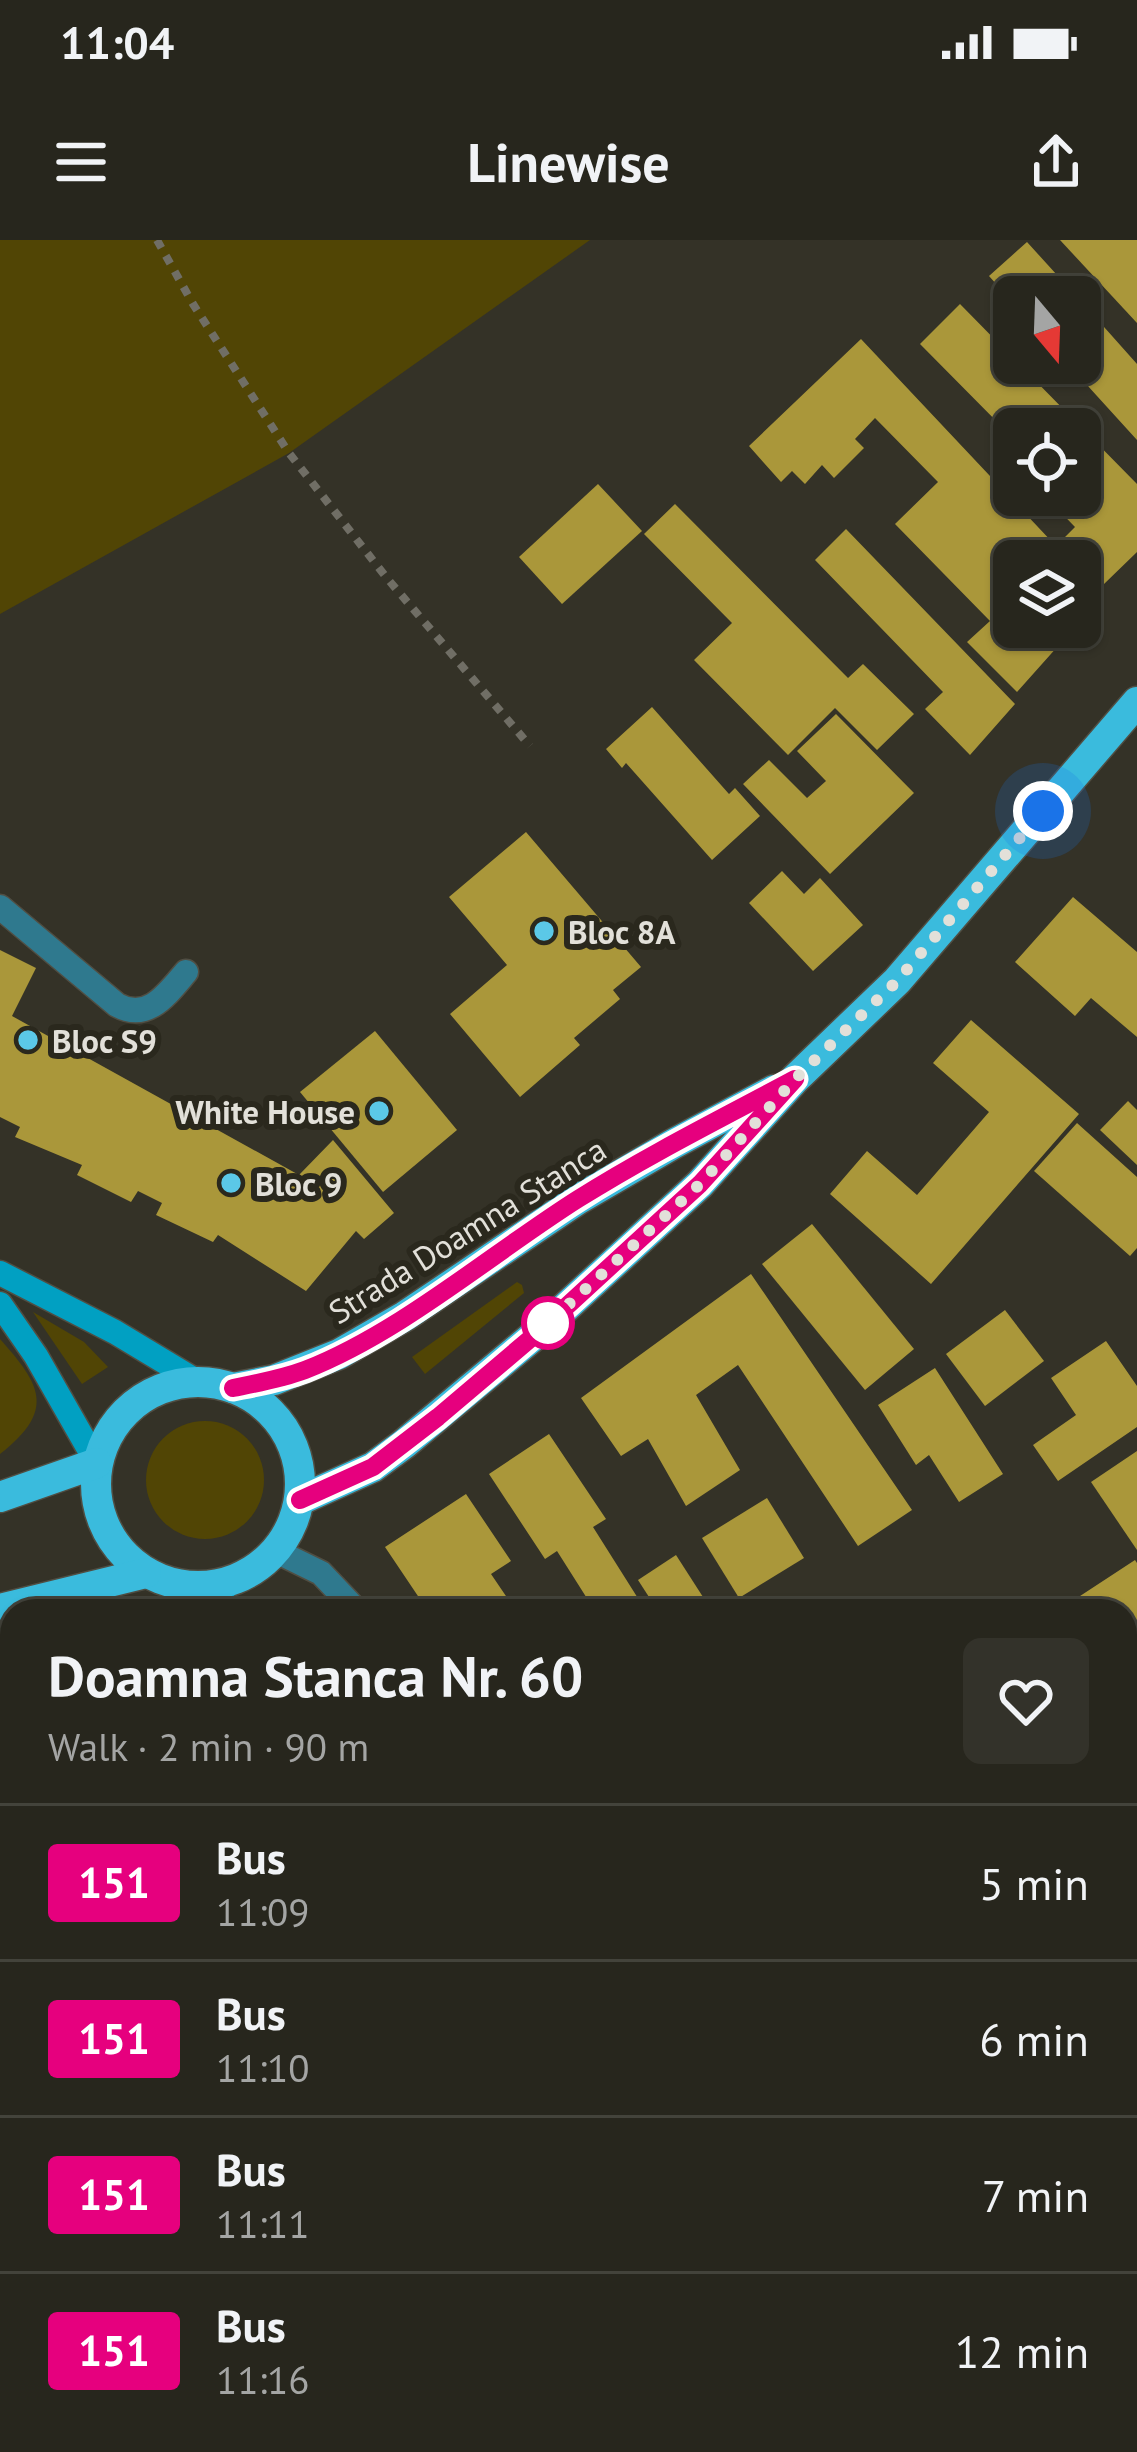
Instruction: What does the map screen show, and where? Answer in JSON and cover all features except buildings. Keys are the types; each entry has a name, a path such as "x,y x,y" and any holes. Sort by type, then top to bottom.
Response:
{"main road":[{"name":"Strada Doamna Stanca","path":"300,1500 373,1467 438,1417 700,1184 795,1079 897,981 1137,702"},
{"name":"Strada Doamna Stanca","path":"233,1388 274,1380 339,1354 405,1316 577,1200 795,1079"},
{"path":"0,1273 199,1382"},
{"path":"0,1304 36,1356 97,1463"},
{"path":"199,1382 233,1388 263,1405 287,1432 299,1464 300,1500 292,1527 256,1569 232,1581 203,1587 174,1584 146,1573 121,1552 104,1527 95,1496 97,1463 110,1431 133,1404 164,1388 199,1382"},
{"path":"0,1497 97,1463"},
{"path":"41,1599 146,1573"},
{"path":"213,1599 232,1581"}],"street":[{"path":"0,907 128,1011 152,1007 186,972"},
{"path":"276,1551 321,1573 346,1599"}],"path":[{"path":"157,240 289,453 386,577 530,746"}],"shaded area":[{"path":"0,240 590,240 289,453 0,614"},
{"path":"517,1282 524,1293 425,1374 412,1357"},
{"path":"33,1312 84,1342 108,1367 82,1384"},
{"path":"0,1339 25,1370 36,1397 29,1424 0,1454"},
{"path":"205,1421 227,1426 247,1438 259,1458 264,1480 259,1502 247,1522 227,1534 205,1539 183,1534 163,1522 151,1502 146,1480 151,1458 163,1438 183,1426"}],"bus line":[{"name":"151","path":"233,1388 306,1370 339,1354 405,1316 577,1200 795,1079 700,1184 543,1328 373,1467 300,1500"}],"place":[{"name":"Bloc 8A","path":"544,931"},
{"name":"Bloc S9","path":"28,1040"},
{"name":"White House","path":"379,1111"},
{"name":"Bloc 9","path":"231,1183"}],"route":[{"path":"548,1323 543,1328 700,1184 795,1079 897,981 1043,811"}]}
